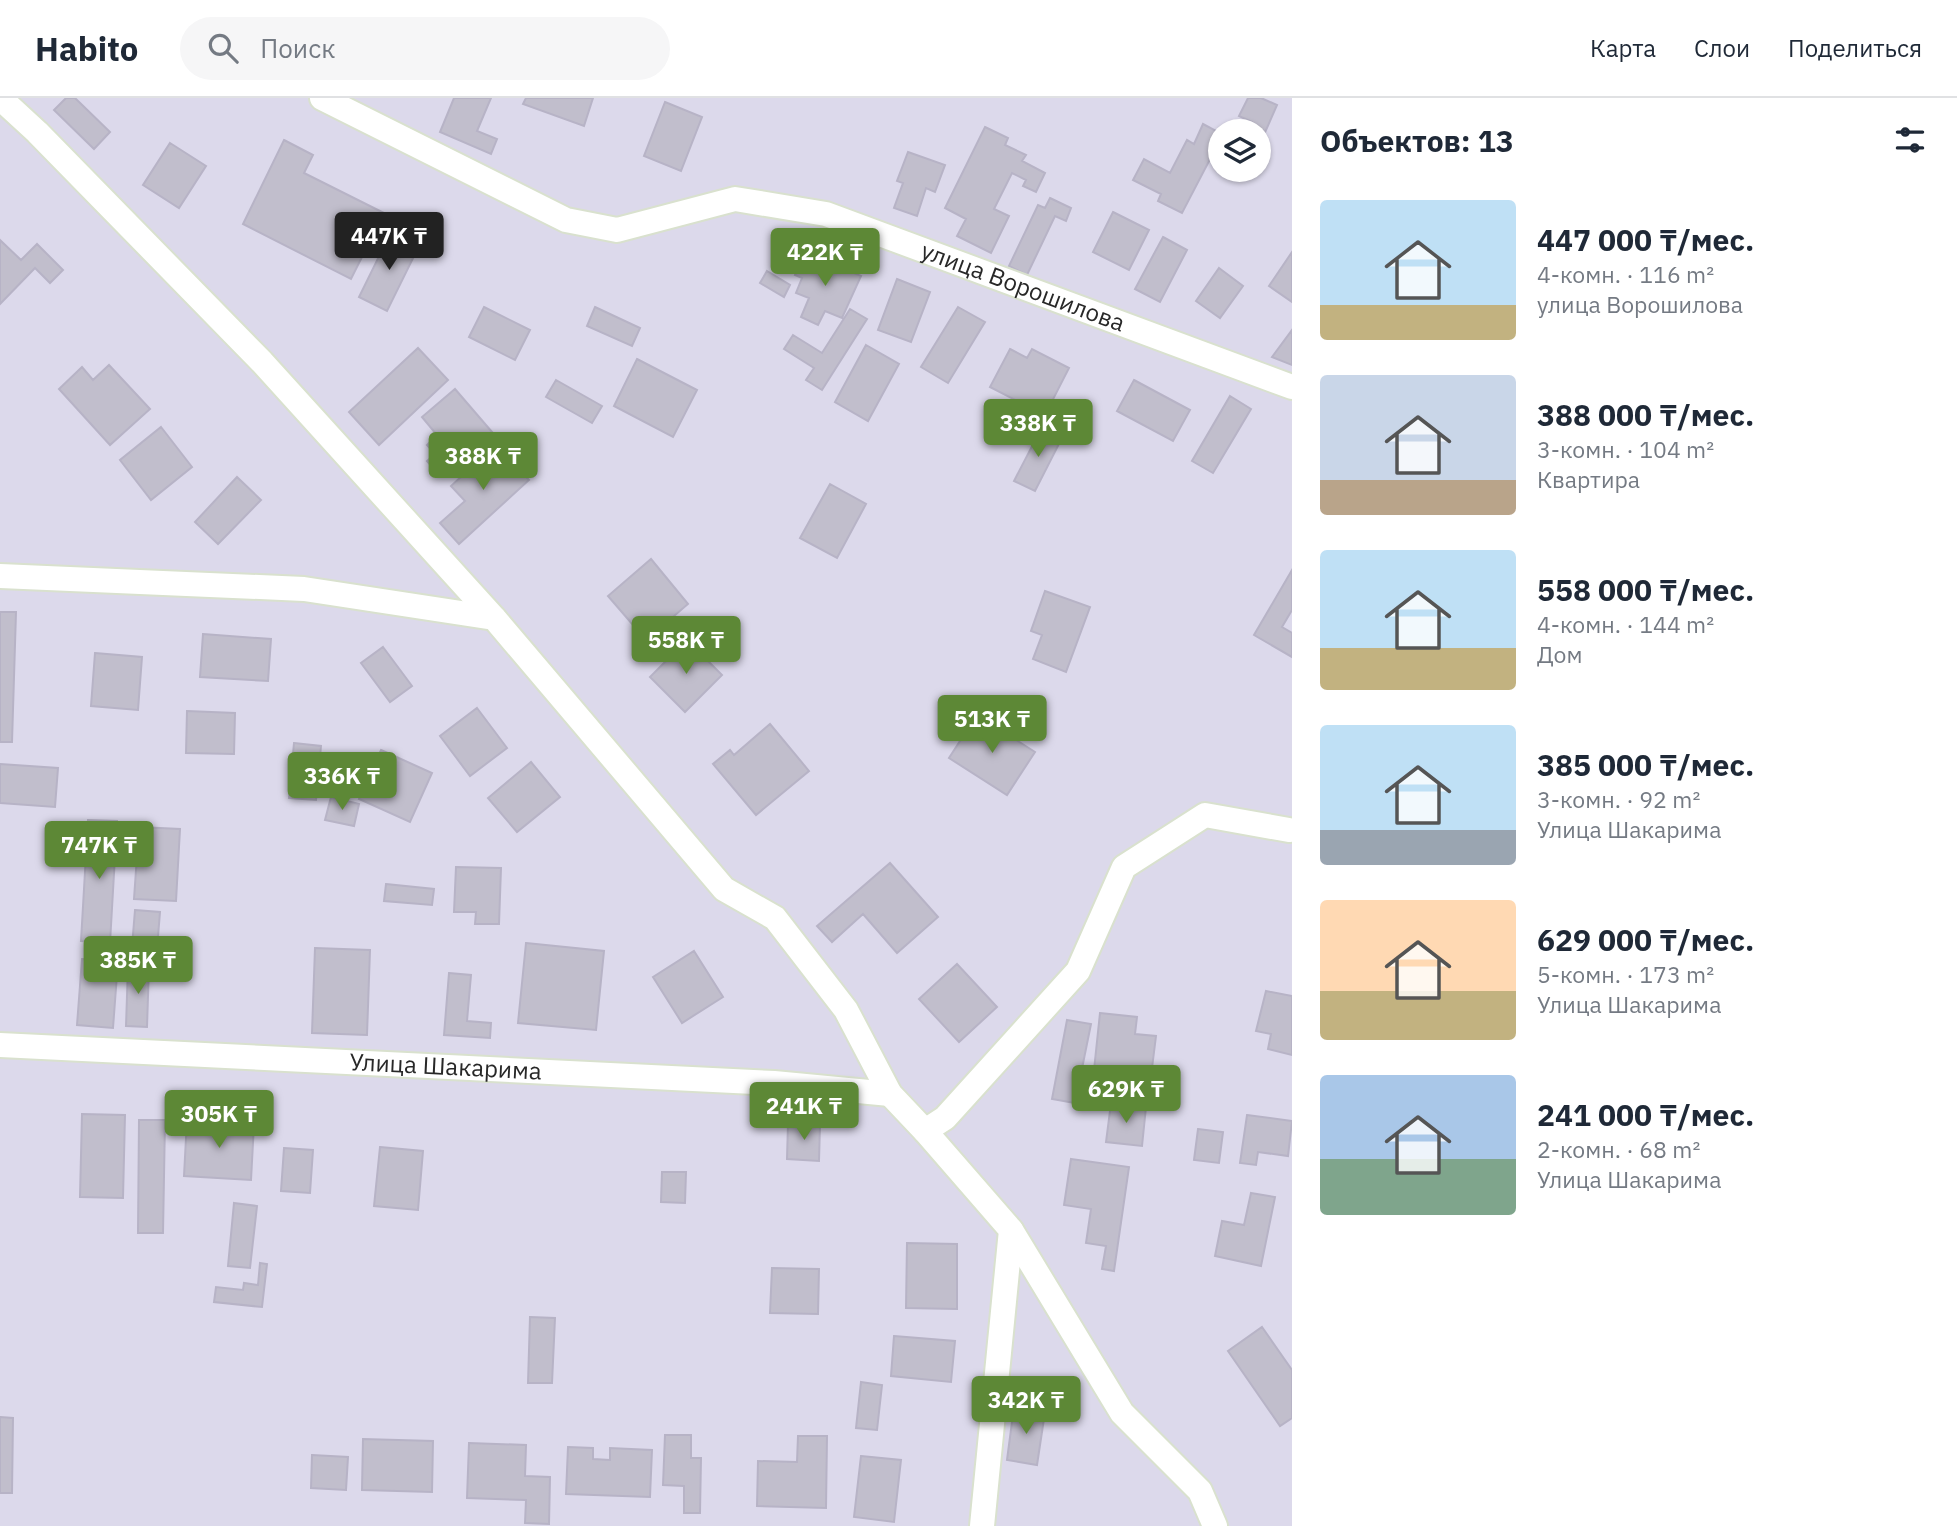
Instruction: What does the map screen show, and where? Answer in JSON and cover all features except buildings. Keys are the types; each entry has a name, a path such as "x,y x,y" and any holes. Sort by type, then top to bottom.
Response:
{"street":[{"path":"0,98 37,132 262,362 494,618 724,889 775,918 846,1010 890,1094 1011,1230 1122,1413 1200,1491 1215,1526"},
{"name":"улица Ворошилова","path":"322,98 566,220 617,230 736,199 826,214 1292,387"},
{"path":"0,576 304,589 494,618"},
{"path":"925,1131 945,1118 1078,971 1124,867 1206,815 1289,830"},
{"name":"Улица Шакарима","path":"0,1045 774,1083 890,1094"},
{"path":"982,1526 1011,1230"}]}
